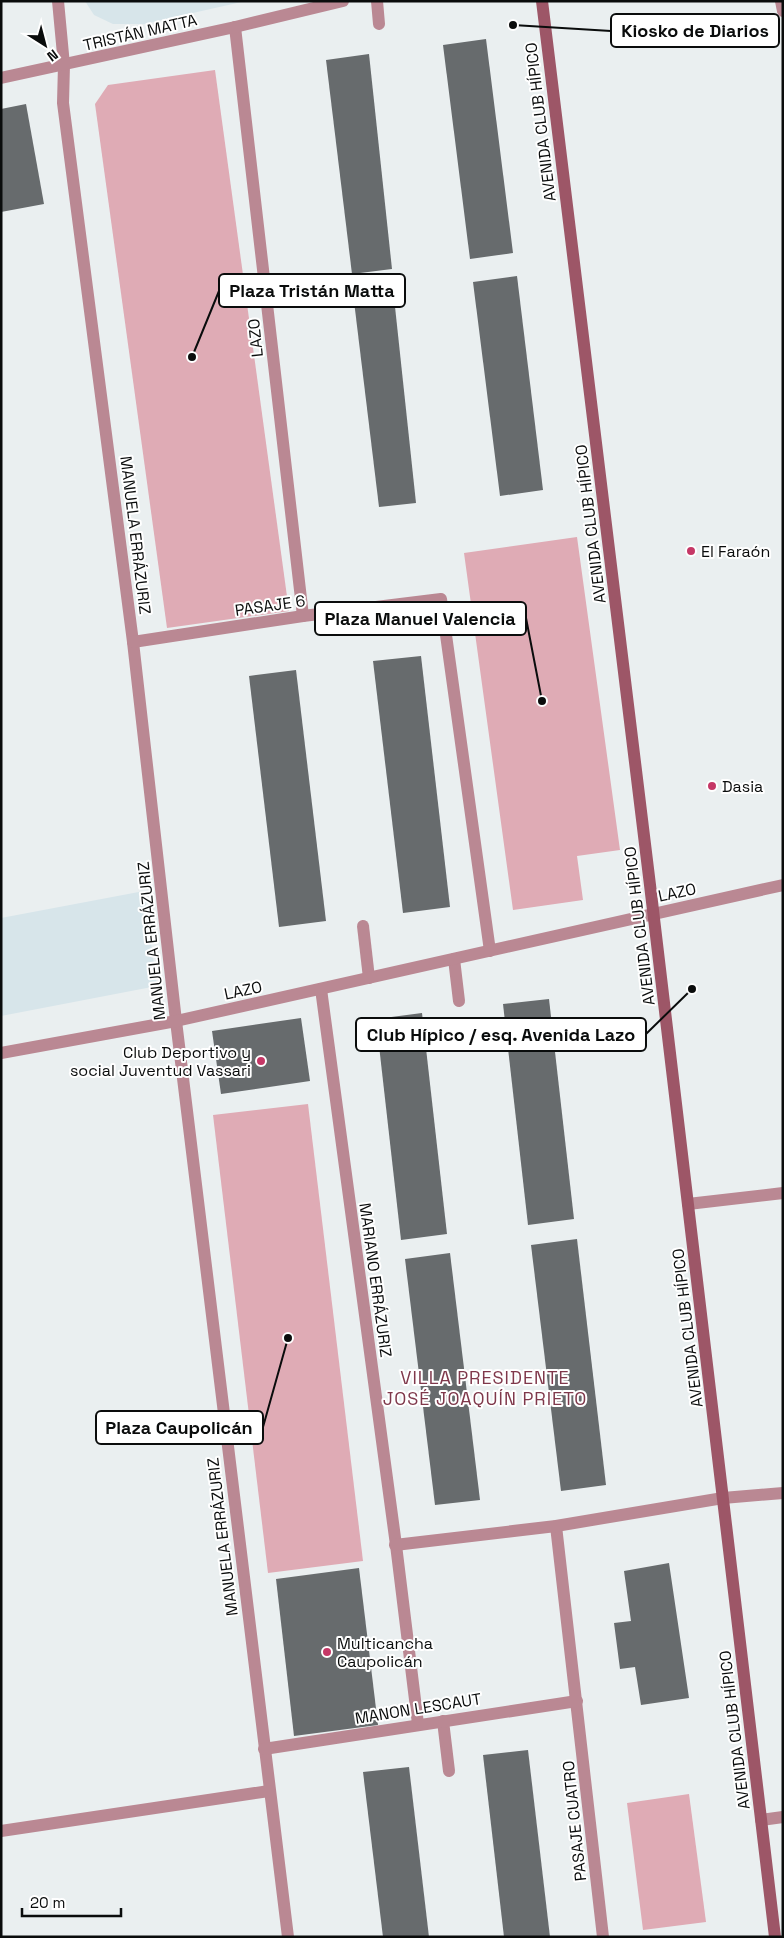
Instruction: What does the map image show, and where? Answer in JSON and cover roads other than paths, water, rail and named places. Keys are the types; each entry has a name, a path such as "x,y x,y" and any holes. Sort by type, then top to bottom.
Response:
{"main road":[{"name":"AVENIDA CLUB HÍPICO","path":"542,1 654,914 775,1937"}],"street":[{"name":"MANUELA ERRÁZURIZ","path":"58,1 64,65 63,103 133,642 176,1021 288,1937"},
{"name":"TRISTÁN MATTA","path":"1,78 236,27 343,1"},
{"path":"377,1 379,24"},
{"path":"781,1 783,11"},
{"name":"LAZO","path":"236,27 303,616"},
{"name":"PASAJE 6","path":"133,642 303,616 441,600 490,951"},
{"name":"LAZO","path":"1,1053 176,1021 783,885"},
{"path":"363,926 369,978"},
{"path":"454,959 459,1001"},
{"name":"MARIANO ERRÁZURIZ","path":"321,989 418,1724"},
{"path":"688,1204 783,1192"},
{"path":"395,1545 556,1526 723,1498 783,1493"},
{"name":"PASAJE CUATRO","path":"556,1526 603,1937"},
{"name":"MANON LESCAUT","path":"264,1749 577,1701"},
{"path":"443,1721 449,1771"},
{"path":"1,1831 269,1791"},
{"path":"761,1820 783,1817"}],"place":[{"name":"Kiosko de Diarios","path":"513,25"},
{"name":"Plaza Tristán Matta","path":"192,357"},
{"name":"El Faraón","path":"691,551"},
{"name":"Plaza Manuel Valencia","path":"542,701"},
{"name":"Dasia","path":"712,786"},
{"name":"Club Hípico / esq. Avenida Lazo","path":"692,989"},
{"name":"Club Deportivo y social Juventud Vassari","path":"261,1061"},
{"name":"Plaza Caupolicán","path":"288,1338"},
{"name":"Multicancha Caupolicán","path":"327,1652"}],"district":[{"name":"VILLA PRESIDENTE JOSÉ JOAQUÍN PRIETO","path":"485,1388"}]}
